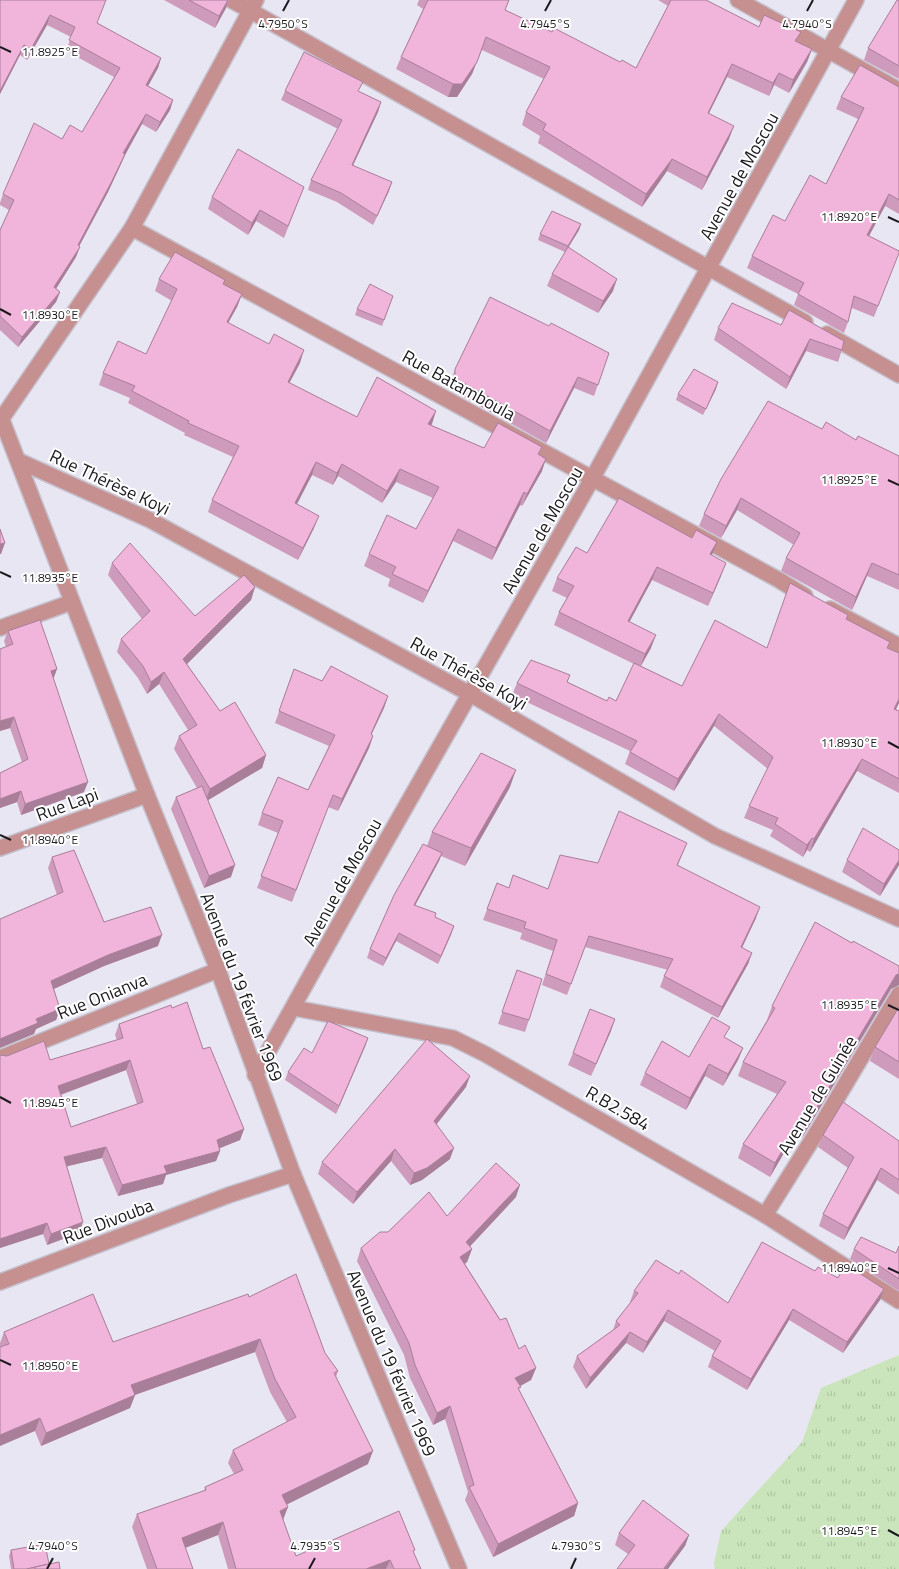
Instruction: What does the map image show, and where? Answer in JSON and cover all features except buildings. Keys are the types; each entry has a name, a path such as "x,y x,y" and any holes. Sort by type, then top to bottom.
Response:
{"street":[{"path":"231,0 253,6 899,375"},
{"path":"738,0 899,90"},
{"name":"Avenue de Moscou","path":"255,1075 294,1008 360,885 592,479 856,0"},
{"path":"1,419 132,228 253,6"},
{"name":"Rue Batamboula","path":"132,228 899,646"},
{"name":"Avenue du 19 février 1969","path":"1,419 19,461 147,795 218,970 255,1075 293,1174 459,1569"},
{"name":"Rue Thérèse Koyi","path":"19,461 150,520 470,694 715,836 899,919"},
{"path":"0,628 72,602"},
{"name":"Rue Lapi","path":"0,848 147,795"},
{"name":"Rue Onianva","path":"0,1058 218,970"},
{"name":"Avenue de Guinée","path":"765,1215 899,994"},
{"name":"R.B2.584","path":"294,1008 453,1038 485,1054 765,1215 899,1301"},
{"name":"Rue Divouba","path":"0,1282 230,1195 293,1174"}],"green space":[{"path":"899,1355 899,1569 715,1569 714,1563 721,1531 802,1442 821,1388"}]}
